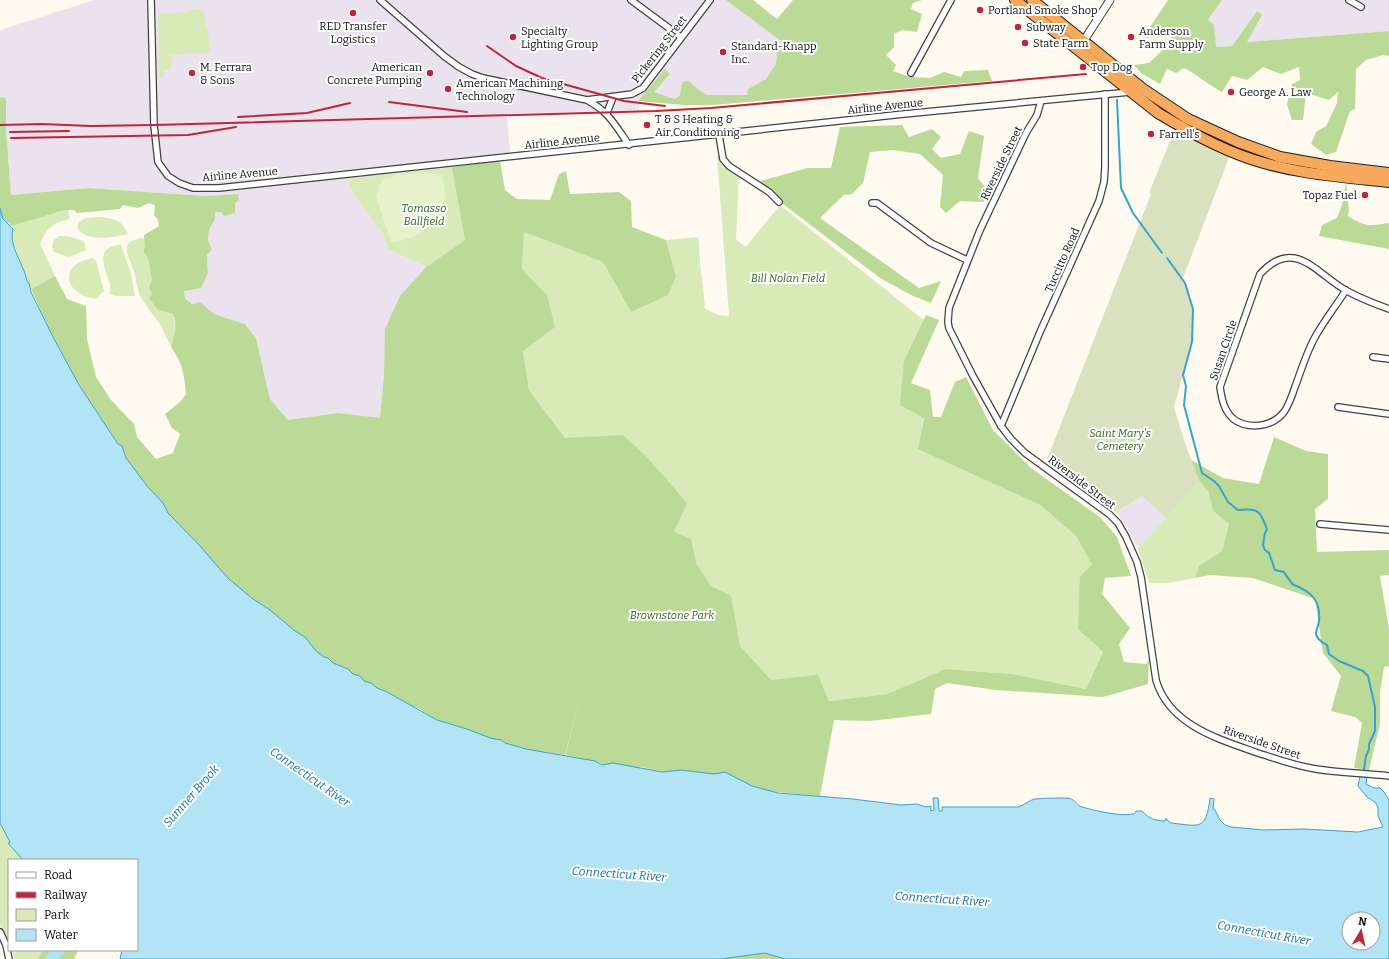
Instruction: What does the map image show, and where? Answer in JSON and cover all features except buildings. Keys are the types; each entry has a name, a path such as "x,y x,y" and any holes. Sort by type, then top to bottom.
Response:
{"highway":[{"path":"1015,0 1081,46 1133,88 1158,113 1183,128 1222,147 1250,159 1309,173 1389,182"},
{"path":"1032,0 1081,46"},
{"path":"1133,88 1164,104 1188,119 1254,148 1304,162 1389,173"}],"street":[{"name":"Airline Avenue","path":"151,0 154,124 157,159 172,180 193,188 219,188 629,145 912,113 1105,94 1133,88"},
{"name":"Pickering Street","path":"380,0 444,56 472,74 508,84 587,100 632,94 643,88 710,0"},
{"path":"631,0 681,37"},
{"path":"911,73 951,0"},
{"path":"1081,46 1110,0"},
{"path":"1349,0 1361,7"},
{"name":"Tuccitto Road","path":"1001,426 1040,332 1099,201 1104,182 1105,167 1105,94"},
{"path":"607,113 613,97"},
{"path":"587,100 599,106 607,113 629,145"},
{"name":"Riverside Street","path":"1041,101 1037,115 1026,133 980,230 948,308 948,322 954,340 1001,426 1011,439 1025,453 1094,502 1118,523 1132,548 1137,562 1142,584 1156,680 1160,693 1179,716 1211,736 1293,764 1316,769 1389,776"},
{"path":"718,135 722,159 729,166 768,192 779,202"},
{"path":"872,203 880,204 931,243 967,260"},
{"name":"Susan Circle","path":"1292,257 1308,262 1346,290 1315,338 1285,412 1278,419 1268,424 1254,426 1241,423 1229,415 1222,400 1220,387 1260,274 1269,264 1279,259 1292,257"},
{"path":"1346,290 1389,309"},
{"path":"1373,357 1389,360"},
{"path":"1338,407 1389,414"},
{"path":"1320,524 1389,530"},
{"path":"0,932 6,945 9,959"}],"shaded area":[{"path":"94,0 726,0 785,43 777,53 776,64 766,79 748,89 748,95 707,95 695,87 675,99 653,92 670,75 639,101 639,110 507,114 510,153 452,159 452,167 347,179 353,193 383,234 388,249 426,267 400,296 384,375 380,419 338,413 288,420 270,399 256,338 245,324 214,314 200,302 192,304 185,298 184,291 208,273 207,255 212,250 208,240 209,230 215,219 215,212 234,208 238,194 205,196 88,188 11,195 6,128 6,98 0,97 0,30"},
{"path":"1222,0 1389,0 1389,31 1246,42 1262,15 1257,11 1232,46 1215,47 1214,25 1208,20"},
{"path":"1142,496 1166,518 1138,549 1127,527 1116,512"}],"green space":[{"path":"726,0 753,0 777,19 793,0 922,0 913,3 911,9 922,14 917,32 902,30 894,34 894,47 886,55 896,65 893,71 910,77 930,78 944,72 961,77 964,71 988,70 992,81 713,105 684,105 638,101 665,69 670,74 654,92 675,99 680,95 682,82 689,81 707,95 747,95 748,89 766,79 776,64 777,53 784,43"},
{"path":"1168,0 1222,0 1208,20 1214,25 1216,47 1232,46 1257,11 1262,15 1247,42 1389,31 1389,56 1383,55 1366,60 1356,69 1355,109 1350,111 1336,152 1326,155 1311,144 1316,132 1326,126 1337,103 1338,92 1329,100 1306,93 1303,120 1292,120 1287,104 1292,84 1300,80 1299,67 1281,74 1263,67 1247,80 1232,76 1222,92 1184,68 1176,73 1167,69 1160,84 1141,73 1134,65 1149,63 1173,40 1166,29 1158,29 1148,38 1144,36"},
{"path":"194,9 200,10 205,14 204,19 208,31 210,53 171,55 171,69 164,70 164,76 161,78 159,77 158,14 187,12"},
{"path":"0,97 6,98 6,128 11,195 88,188 205,196 238,194 239,200 235,203 235,213 224,216 221,212 215,212 215,219 209,230 208,240 212,250 207,255 208,273 201,288 184,291 185,298 192,304 200,302 214,314 245,324 256,338 270,399 288,420 338,413 380,418 384,375 385,329 400,296 426,267 465,240 452,167 500,161 505,190 517,199 550,200 559,174 566,171 570,194 619,192 631,201 632,227 666,240 676,276 668,295 631,312 603,262 524,232 522,269 547,295 555,327 523,351 529,390 565,438 623,435 646,456 687,503 674,532 691,539 696,563 711,586 731,596 740,646 771,680 818,675 829,701 887,694 946,669 1012,674 1086,689 1103,652 1078,629 1080,576 1092,565 1076,536 1040,505 918,449 924,418 900,405 904,361 926,315 939,320 911,383 930,390 933,417 941,417 955,382 966,377 993,430 1031,468 1101,518 1117,537 1131,576 1105,578 1102,594 1130,628 1119,644 1124,662 1146,664 1149,659 1148,684 1103,697 996,690 947,683 935,689 931,714 870,721 834,720 820,796 769,791 752,786 725,772 714,774 681,770 664,772 643,767 603,765 599,762 566,755 579,699 565,755 526,749 505,743 501,740 490,739 467,729 432,718 420,709 409,705 377,688 371,683 364,681 360,676 353,674 348,669 333,663 328,658 324,657 316,651 305,637 253,599 229,579 168,513 163,503 147,486 126,458 124,450 114,438 79,385 52,335 31,289 55,276 67,299 86,306 87,339 96,377 111,400 134,424 137,437 156,459 173,453 180,434 172,428 165,414 181,401 186,394 182,369 171,347 175,326 173,314 158,310 149,298 152,294 149,287 152,280 149,262 143,251 145,247 144,235 159,226 158,220 154,215 155,205 149,203 138,208 123,205 120,209 77,213 74,210 65,210 12,226 3,219 0,208"},
{"path":"902,125 909,137 932,129 941,137 932,149 941,158 960,154 969,131 984,136 978,178 989,192 983,202 960,201 946,213 940,207 943,175 920,154 893,150 870,152 863,183 852,194 844,195 820,218 919,288 941,281 931,303 911,295 880,278 783,204 760,181 808,168 831,168 840,127"},
{"name":"Saint Mary's Cemetery","path":"1177,128 1230,155 1183,278 1193,309 1192,342 1174,407 1199,481 1166,518 1142,496 1116,512 1046,462 1151,194 1149,193 1174,131"},
{"name":"Brownstone Park","path":"717,155 739,173 736,240 746,247 780,205 931,326 905,383 925,405 919,449 1040,505 1076,536 1092,565 1078,629 1103,652 1086,689 1012,674 947,669 887,694 829,701 821,682 808,795 769,791 752,786 723,772 714,774 674,770 662,772 602,765 595,761 555,753 165,508 163,504 293,465 579,438 565,438 529,390 523,351 547,295 522,269 524,232 603,262 631,312 676,276 666,240 698,237 705,309 719,315 729,316"},
{"name":"Tomasso Ballfield","path":"480,164 465,240 426,267 388,249 383,234 353,193 347,179"},
{"path":"420,173 442,175 445,197 441,209 433,221 418,234 410,238 391,242 376,196 379,185 385,178 390,179 394,175"},
{"path":"1346,182 1349,211 1348,216 1367,225 1389,223 1389,249 1319,236 1322,225 1337,218 1342,205"},
{"path":"68,210 70,219 59,222 51,227 45,233 40,244 55,276 31,289 13,244 12,226"},
{"path":"99,217 117,221 123,225 128,234 101,238 88,236 77,228 79,222 86,218"},
{"path":"59,236 67,236 84,241 86,250 69,257 54,252 52,246 54,240"},
{"path":"140,238 145,239 145,247 143,251 151,266 150,274 152,280 152,294 158,310 173,314 175,330 171,347 160,324 139,294 134,271 127,253 127,246 129,242"},
{"path":"121,244 131,274 135,296 116,296 110,294 110,284 103,258 106,250"},
{"path":"93,258 96,261 104,291 96,299 85,296 77,291 71,285 69,279 70,272 74,266 82,261"},
{"path":"1274,437 1306,451 1328,454 1328,499 1315,509 1317,552 1389,550 1389,575 1380,576 1389,629 1389,666 1384,667 1380,692 1380,724 1369,770 1354,768 1362,723 1355,717 1331,711 1341,676 1323,653 1315,599 1253,578 1210,575 1195,578 1199,566 1222,551 1229,524 1213,511 1208,491 1199,481 1191,460 1223,478 1259,484"},
{"path":"1199,481 1208,491 1213,511 1229,524 1222,551 1199,566 1195,578 1169,583 1149,583 1138,549"},
{"path":"0,823 10,842 8,843 22,859 8,859 8,939 0,924"},
{"path":"12,951 43,951 37,959 14,959"},
{"path":"43,951 78,951 75,959 37,959"},
{"path":"766,953 785,959 721,959"}],"water":[{"name":"Connecticut River","path":"0,208 3,219 13,229 12,235 14,248 29,283 31,292 52,335 79,385 118,444 122,446 126,458 147,486 163,503 168,513 229,579 253,599 305,637 316,651 328,658 333,663 348,669 353,674 360,676 364,681 371,683 377,688 437,720 526,749 595,761 602,765 613,763 662,772 681,770 714,774 725,772 752,786 778,793 853,799 901,805 917,804 926,807 931,806 931,811 934,810 933,798 938,798 939,811 942,811 942,807 1018,807 1035,799 1069,798 1082,807 1114,814 1127,815 1134,814 1136,811 1142,811 1147,816 1155,820 1165,821 1166,818 1171,823 1195,825 1204,821 1210,798 1214,799 1213,809 1220,820 1225,825 1231,827 1264,830 1304,829 1358,832 1383,827 1378,816 1378,807 1375,802 1367,797 1358,786 1360,776 1367,777 1366,784 1374,788 1380,788 1389,800 1389,959 785,959 765,953 721,959 120,959 122,951 138,951 138,859 22,859 8,843 10,842 0,823"}],"waterway":[{"path":"1117,100 1121,188 1133,213 1162,253"},
{"path":"1167,258 1185,283 1193,309 1192,342 1183,375 1186,386 1184,405 1202,473 1219,486 1228,502 1238,510 1250,509 1260,514 1267,529 1263,545 1265,550 1269,553 1275,570 1284,572 1292,584 1305,590 1317,602 1319,622 1316,634 1318,638 1327,645 1329,654 1339,661 1363,671 1368,676 1375,707 1375,731 1369,744 1364,769"},
{"name":"Sumner Brook","path":"51,959 58,951"}],"railway":[{"path":"487,46 516,66 542,78 624,101 665,106"},
{"path":"0,125 154,125 656,111 711,108 1086,74"},
{"path":"389,102 467,112"},
{"path":"238,117 307,113 350,103"},
{"path":"11,138 188,135 236,127"},
{"path":"10,132 69,131"}],"place":[{"name":"Portland Smoke Shop","path":"980,10"},
{"name":"RED Transfer Logistics","path":"353,13"},
{"name":"Subway","path":"1018,27"},
{"name":"Specialty Lighting Group","path":"513,37"},
{"name":"Anderson Farm Supply","path":"1131,37"},
{"name":"State Farm","path":"1025,43"},
{"name":"Standard-Knapp Inc.","path":"723,52"},
{"name":"Top Dog","path":"1083,67"},
{"name":"M. Ferrara & Sons","path":"192,73"},
{"name":"American Concrete Pumping","path":"430,73"},
{"name":"American Machining Technology","path":"448,89"},
{"name":"George A. Law","path":"1231,92"},
{"name":"T & S Heating & Air Conditioning","path":"647,125"},
{"name":"Farrell's","path":"1151,134"},
{"name":"Topaz Fuel","path":"1365,195"}],"park label":[{"name":"Bill Nolan Field","path":"788,278"}]}
